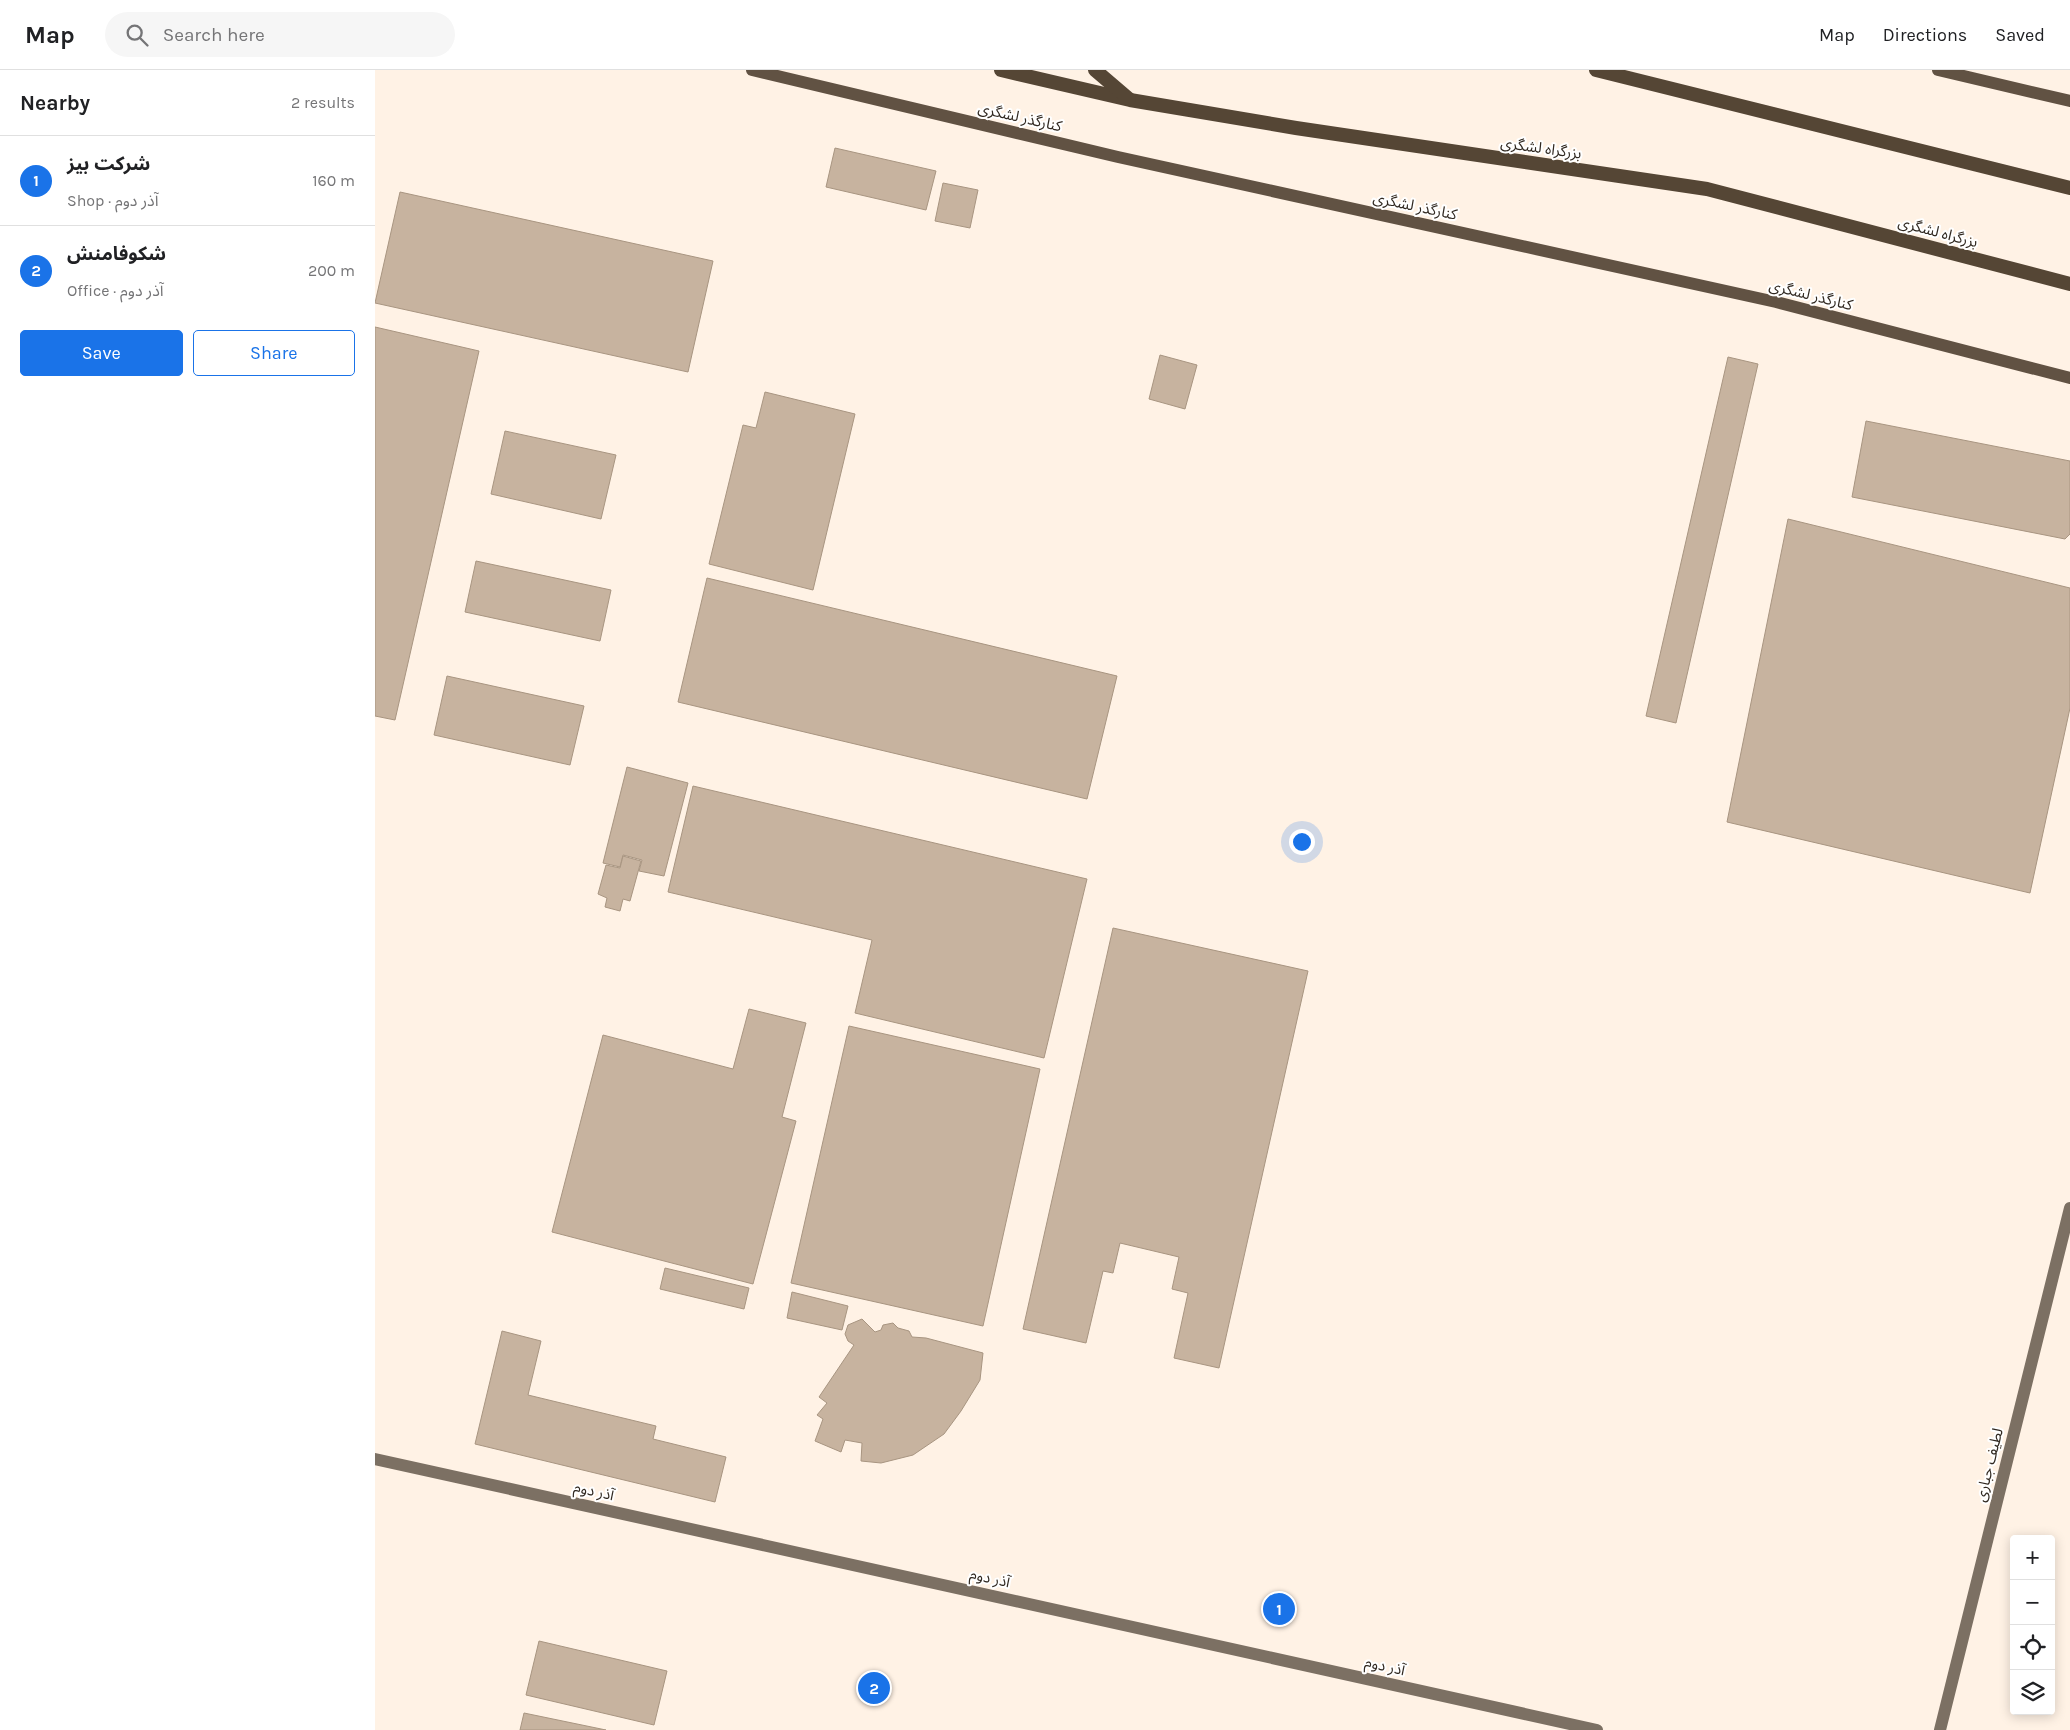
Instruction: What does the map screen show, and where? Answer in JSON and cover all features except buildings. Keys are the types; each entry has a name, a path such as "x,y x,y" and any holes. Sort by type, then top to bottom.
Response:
{"highway":[{"name":"بزرگراه لشگری","path":"1001,70 1130,100 1306,130 1707,189 2070,284"},
{"path":"1095,70 1130,100"},
{"path":"1596,70 2070,188"}],"main road":[{"name":"کنارگذر لشگری","path":"753,70 1118,157 1776,302 2070,378"},
{"path":"1938,70 2070,101"},
{"name":"لطیف جباری","path":"1940,1730 2070,1208"},
{"name":"آذر دوم","path":"375,1459 1597,1730"}],"place":[{"name":"شرکت بیز","path":"1279,1609"},
{"name":"شکوفامنش","path":"874,1688"}]}
